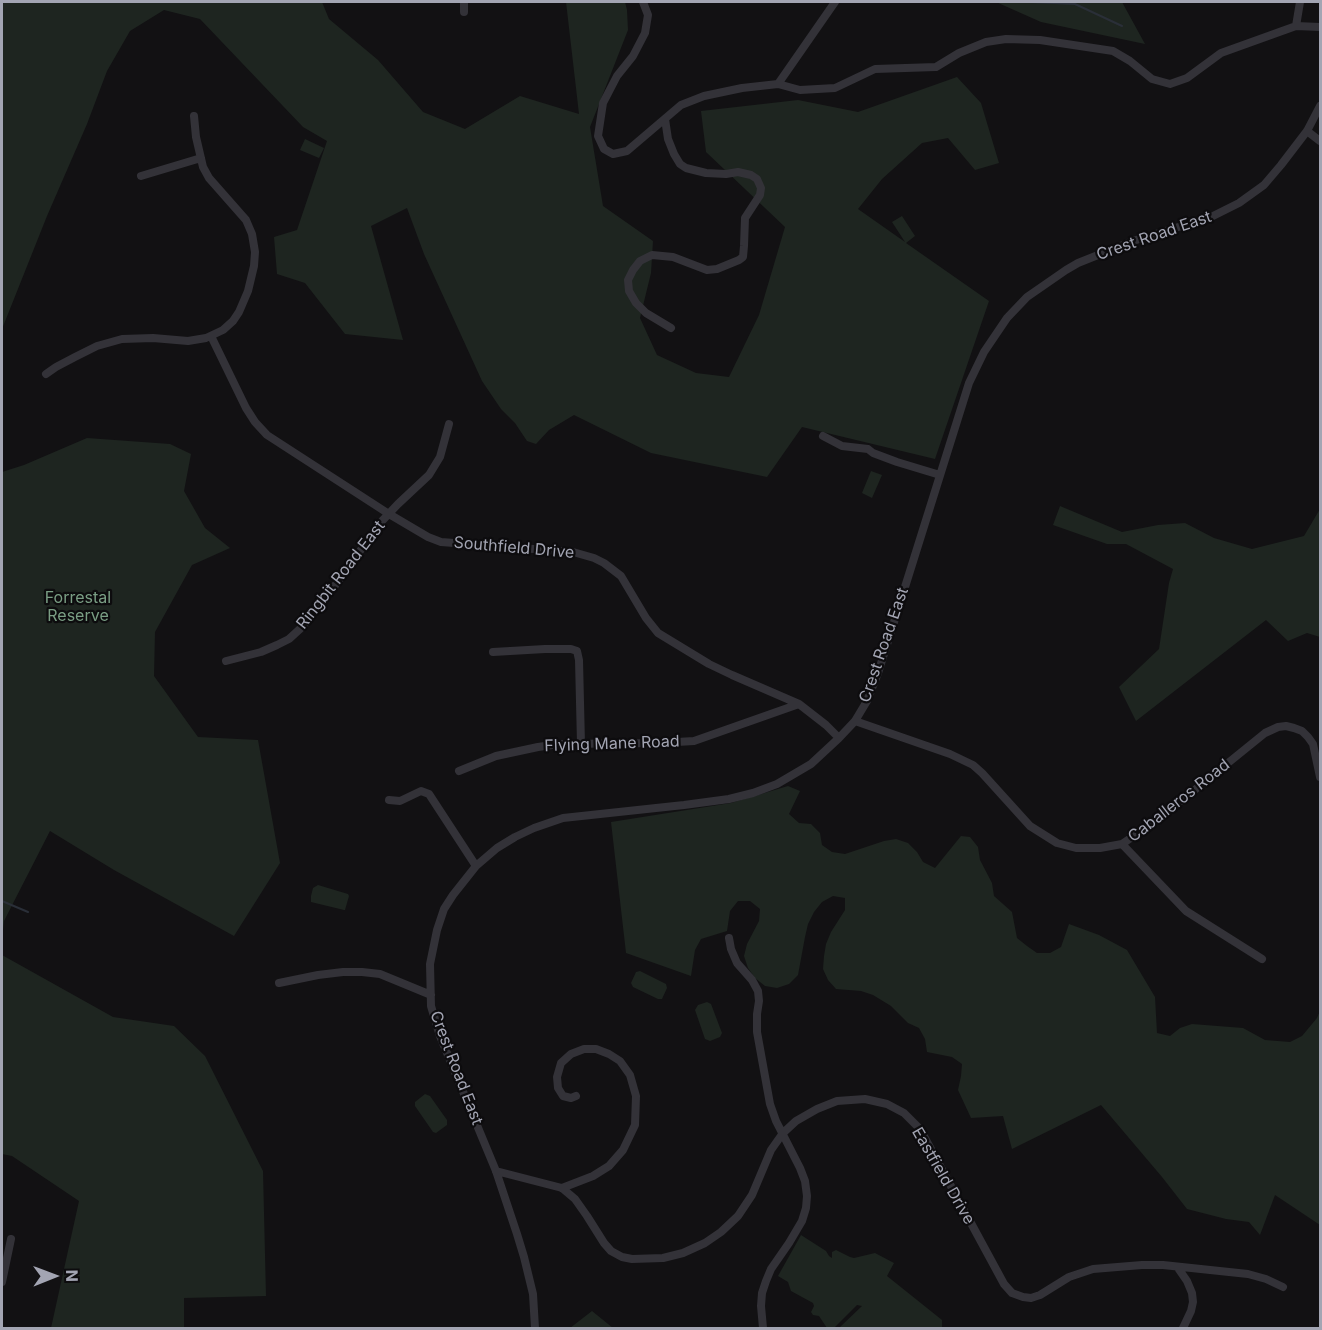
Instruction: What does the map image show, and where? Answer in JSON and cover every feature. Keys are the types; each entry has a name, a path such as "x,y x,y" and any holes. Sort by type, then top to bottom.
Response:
{"street":[{"path":"464,2 464,12"},
{"path":"643,2 648,15 645,33 633,56 617,76 603,103 598,136 604,149 613,154 627,151 681,105 705,96 742,88 778,84 801,90 835,88 875,69 936,67 959,53 986,42 1006,39 1040,40 1113,51 1152,79 1170,84 1187,78 1221,53 1296,26 1320,27"},
{"path":"778,84 835,2"},
{"path":"1296,26 1300,2"},
{"name":"Crest Road East","path":"535,1329 533,1294 524,1257 496,1170 440,1036 431,1006 430,964 444,909 476,866 497,848 534,828 562,818 729,799 777,784 811,764 855,721 867,701 878,673 969,383 984,352 1007,318 1027,297 1078,263 1133,241 1211,217 1239,203 1264,185 1307,131 1320,106"},
{"path":"46,374 98,346 122,339 153,338 188,341 211,336 228,326 239,312 248,291 254,266 255,252 252,234 246,220 209,178 201,158 194,116"},
{"path":"665,119 668,139 680,164 686,168 706,173 738,172 751,175 757,179 761,188 760,195 745,218 744,246 742,257 739,260 717,269 707,270 673,257 652,255 640,261 633,270 628,280 629,291 636,303 646,313 671,328"},
{"path":"1307,131 1320,141"},
{"path":"141,176 201,158"},
{"name":"Southfield Drive","path":"211,336 246,408 267,435 389,514 441,542 573,552 594,558 621,576 646,618 658,633 709,664 799,704 839,738"},
{"name":"Ringbit Road East","path":"226,661 277,645 289,639 301,628 389,514 429,475 440,457 449,424"},
{"path":"823,436 842,446 868,449 897,462 940,475"},
{"path":"493,652 545,649 577,651 581,744"},
{"name":"Flying Mane Road","path":"459,771 517,750 559,744 660,744 694,741 799,704"},
{"name":"Caballeros Road","path":"855,721 950,754 973,765 1030,826 1057,843 1076,848 1100,848 1122,844 1160,818 1271,729 1286,726 1302,731 1312,744 1320,777"},
{"path":"389,800 400,801 421,792 429,794 476,866"},
{"path":"1122,844 1186,911 1263,959"},
{"path":"729,938 737,963 752,980 758,991 757,1032 770,1104 801,1168 807,1196 802,1221 771,1269 762,1293 763,1329"},
{"path":"279,984 318,975 362,972 380,974 431,995"},
{"path":"496,1170 562,1188 593,1176 609,1166 623,1150 635,1125 636,1096 630,1075 620,1061 596,1049 584,1049 571,1054 561,1063 557,1077 558,1088 563,1096 571,1098 576,1096"},
{"name":"Eastfield Drive","path":"562,1188 575,1199 604,1243 611,1251 622,1257 663,1258 683,1253 705,1243 738,1216 752,1195 771,1150 783,1133 796,1121 817,1108 837,1101 865,1099 887,1104 904,1113 920,1129 1004,1284 1012,1293 1031,1298 1069,1277 1094,1269 1142,1265 1178,1268"},
{"path":"2,1281 10,1239"},
{"path":"1178,1268 1248,1274 1283,1287"},
{"path":"1178,1268 1187,1281 1193,1302 1183,1329"}],"green space":[{"path":"2,2 322,2 329,19 378,60 423,112 465,129 520,96 579,114 566,2 625,2 628,30 590,127 603,206 653,241 651,273 640,318 657,355 696,373 729,377 759,315 785,227 706,152 701,111 798,100 858,112 957,77 981,103 999,163 975,170 948,138 922,143 882,179 858,209 905,242 892,222 902,216 915,236 906,243 989,301 935,459 802,427 767,477 651,453 574,415 549,430 536,444 527,441 482,381 424,254 407,208 371,226 403,340 345,334 305,283 277,274 274,237 297,230 327,141 303,127 200,19 164,10 130,31 107,71 2,329"},
{"path":"996,2 1122,2 1145,44 1041,22"},
{"path":"305,139 324,148 319,158 300,150"},
{"name":"Forrestal Reserve","path":"87,438 170,444 191,454 184,491 205,528 230,548 192,565 155,632 154,676 198,737 258,740 280,863 234,936 114,870 50,831 4,921 2,940 2,472"},
{"path":"871,471 882,475 872,498 862,493"},
{"path":"1060,506 1122,532 1158,525 1185,523 1214,538 1252,549 1304,536 1320,509 1320,637 1307,633 1288,641 1266,620 1136,721 1119,687 1159,649 1173,569 1126,544 1107,544 1053,525"},
{"path":"788,786 800,791 789,814 799,823 811,824 820,833 822,845 832,852 845,854 896,839 908,843 923,862 935,868 961,836 970,837 978,847 980,860 992,883 994,896 1012,912 1017,938 1037,953 1050,953 1061,947 1069,924 1099,935 1127,950 1155,997 1157,1033 1170,1036 1180,1028 1192,1024 1243,1028 1265,1040 1290,1042 1302,1036 1320,1011 1320,1225 1275,1195 1260,1235 1249,1222 1187,1209 1101,1105 1012,1149 1003,1116 971,1118 958,1090 962,1064 952,1057 927,1052 925,1039 919,1028 908,1023 891,1006 861,991 836,989 828,980 823,969 826,944 845,910 845,898 833,896 822,902 814,912 808,924 798,975 789,984 777,988 765,986 755,978 744,956 747,944 759,921 760,909 750,901 738,901 730,911 727,931 701,939 695,950 691,976 626,953 611,822 731,803"},
{"path":"318,885 348,894 345,910 311,902 313,888"},
{"path":"2,955 113,1017 174,1026 205,1056 263,1171 266,1296 184,1298 184,1328 51,1328 79,1201 12,1156 2,1154"},
{"path":"640,971 666,984 667,988 662,999 633,987 631,983 636,972"},
{"path":"707,1002 711,1004 722,1033 720,1037 710,1041 705,1039 695,1010 698,1005"},
{"path":"425,1094 430,1096 447,1120 447,1125 436,1133 415,1106 415,1102"},
{"path":"801,1235 826,1251 832,1258 832,1252 836,1250 854,1258 875,1253 894,1263 887,1276 942,1320 942,1328 841,1328 862,1306 857,1305 834,1328 827,1328 819,1316 811,1312 813,1303 791,1291 788,1282 778,1276"},
{"path":"592,1311 613,1328 570,1328"}],"waterway":[{"path":"1031,2 1075,4 1122,26"},
{"path":"2,901 28,912"}]}
